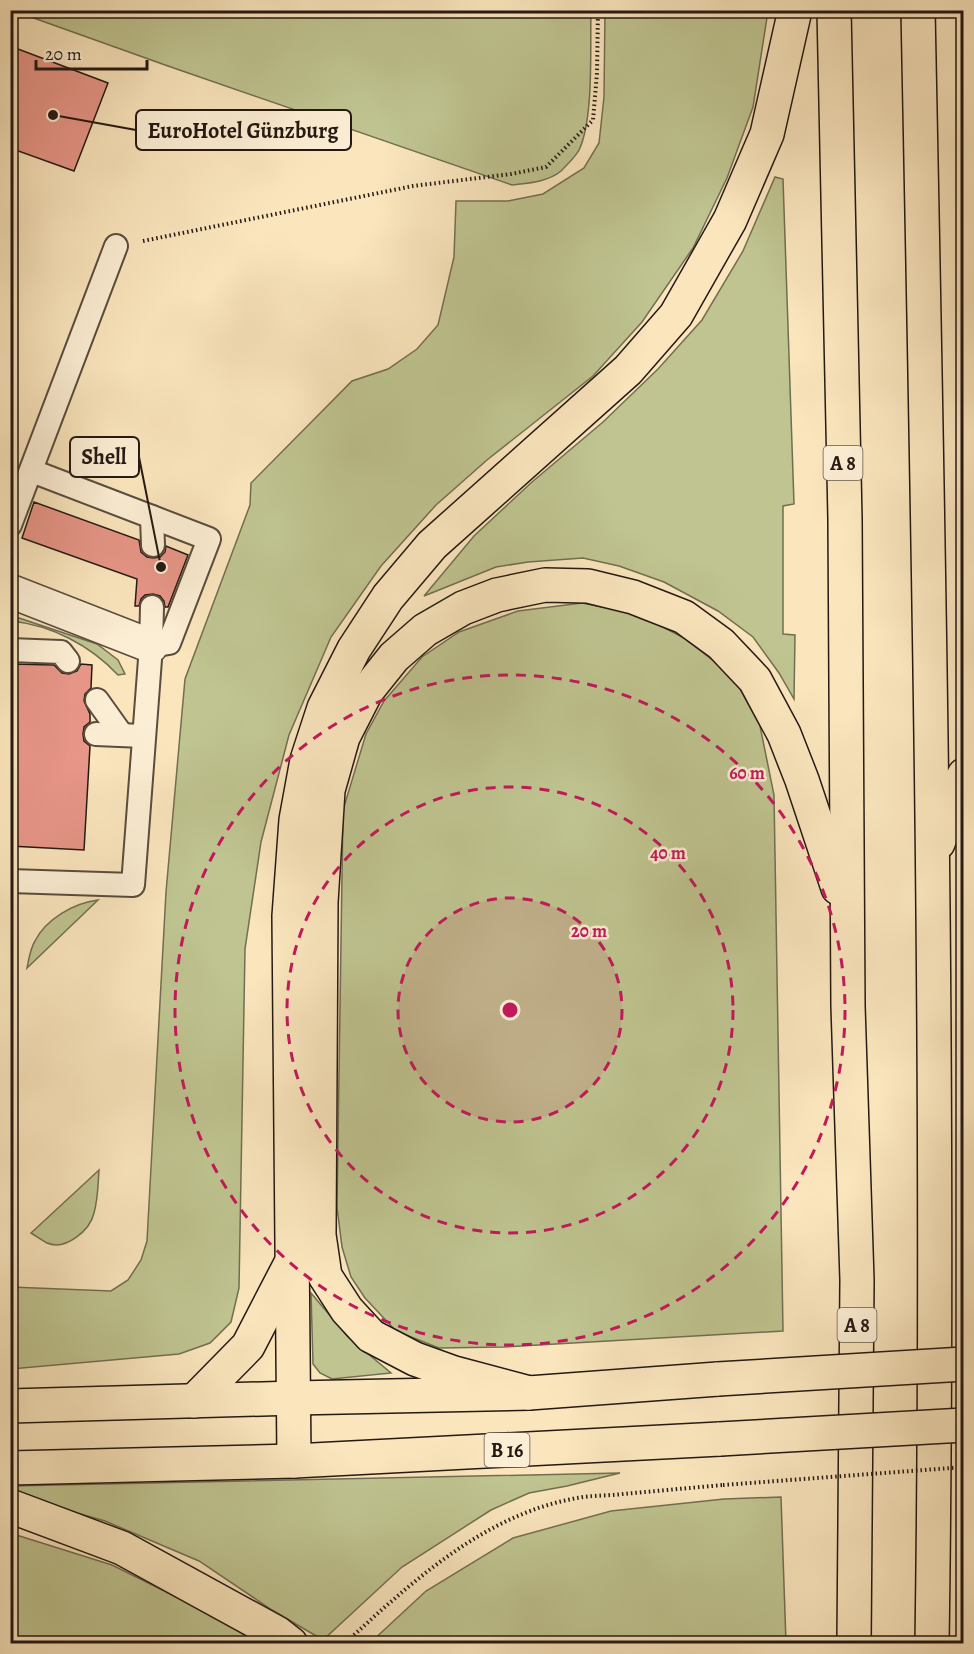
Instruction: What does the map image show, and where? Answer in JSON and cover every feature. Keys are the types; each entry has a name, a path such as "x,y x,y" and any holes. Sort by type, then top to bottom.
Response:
{"main road":[{"path":"294,1461 289,916 296,820 307,760 324,708 354,649 388,597 432,545 628,370 675,315 730,220 768,134 795,10"},
{"name":"A 8","path":"834,10 844,508 848,1006 857,1280 854,1644"},
{"path":"918,10 925,325 935,1285 932,1644"},
{"path":"529,1394 415,1359 371,1336 348,1310 325,1276 319,1234 321,902 328,790 343,737 366,692 394,657 425,630 463,608 497,595 545,585 588,586 633,597 684,616 721,644 755,680 784,734 802,780 847,916"},
{"path":"931,862 963,775"},
{"path":"194,1401 248,1346 292,1261"},
{"path":"10,1406 529,1394 718,1379 963,1364"},
{"name":"B 16","path":"10,1468 294,1461 963,1425"},
{"path":"10,1506 122,1548 278,1633 291,1644"}],"street":[{"path":"10,591 151,646"}],"lane":[{"path":"10,525 116,246"},
{"path":"32,471 209,539 169,644 151,646"},
{"path":"152,517 153,545"},
{"path":"10,881 133,885 133,736 151,646 152,607"},
{"path":"10,650 61,652 68,661"},
{"path":"97,700 133,736"},
{"path":"96,734 133,736"}],"path":[{"path":"116,246 413,186 511,174 546,167 593,120 597,73 598,10"},
{"path":"344,1644 393,1599 452,1553 489,1528 524,1512 573,1498 963,1467"}],"green space":[{"path":"14,11 591,11 589,102 584,137 576,155 556,175 538,181 512,185"},
{"path":"605,11 768,11 753,107 727,178 693,248 642,322 593,376 487,460 436,505 381,566 331,637 289,735 261,842 245,949 239,1288 231,1322 210,1343 179,1354 11,1369 11,1287 111,1291 128,1280 141,1260 147,1241 166,892 185,679 250,505 251,483 352,381 388,369 417,349 438,325 454,257 456,201 508,201 543,194 584,168 599,143 604,97"},
{"path":"775,177 783,179 794,504 783,506 783,634 795,635 794,699 779,673 753,637 718,611 664,582 619,566 583,558 528,562 496,567 424,596 474,536 532,482 603,422 658,369 702,320 743,251"},
{"path":"582,603 638,614 684,638 733,676 760,726 774,795 783,1331 504,1347 439,1348 396,1331 365,1298 351,1277 342,1247 337,1207 343,810 366,734 384,701 422,657 459,632 518,611"},
{"path":"10,615 97,644 118,660 125,674 118,675 95,654 69,638 41,627 11,621"},
{"path":"98,900 27,968 33,944 53,919 70,908"},
{"path":"99,1170 94,1213 88,1226 82,1232 69,1242 54,1245 31,1233"},
{"path":"311,1293 348,1337 391,1373 332,1379 320,1373 313,1364"},
{"path":"620,1473 529,1493 491,1510 402,1567 323,1640 272,1610 199,1561 105,1521 11,1494 11,1486"},
{"path":"781,1497 786,1643 370,1643 426,1591 513,1538 611,1511 724,1499"},
{"path":"10,1533 112,1565 221,1619 256,1643 11,1643"}],"building":[{"path":"10,46 108,83 74,171 10,148"},
{"path":"34,502 139,540 141,552 147,557 160,557 165,552 166,546 188,555 168,607 165,607 160,596 153,594 145,595 139,606 135,606 137,579 22,538"},
{"path":"10,664 54,665 62,673 69,674 77,671 81,664 92,665 91,688 85,694 84,701 90,714 90,722 84,727 83,734 84,741 90,746 84,850 10,846"}],"place":[{"name":"EuroHotel Günzburg","path":"53,115"},
{"name":"Shell","path":"161,567"}]}
